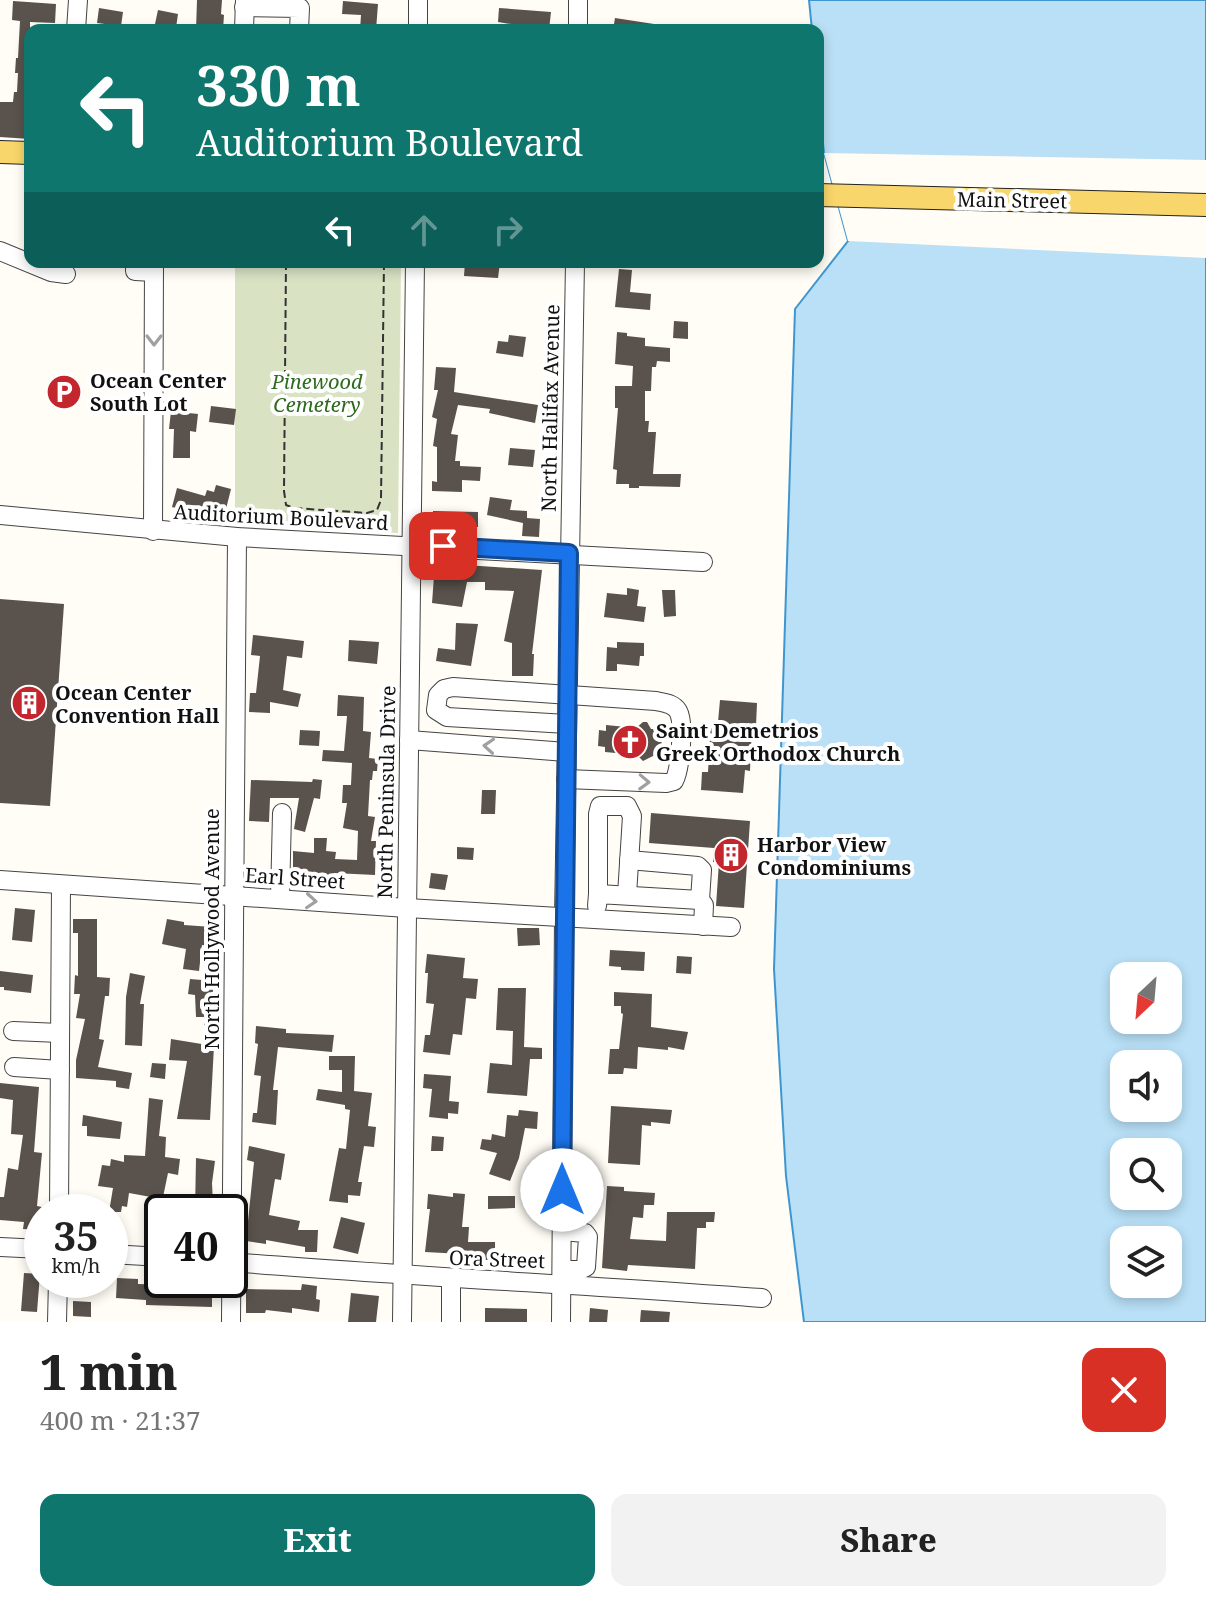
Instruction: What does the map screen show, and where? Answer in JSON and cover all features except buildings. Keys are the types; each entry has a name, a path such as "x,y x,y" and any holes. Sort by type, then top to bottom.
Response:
{"main road":[{"path":"0,152 24,153"},
{"name":"Main Street","path":"824,195 1206,205"}],"street":[{"path":"76,24 78,0"},
{"path":"418,0 418,24"},
{"path":"578,0 578,24"},
{"path":"244,4 300,8 299,24"},
{"path":"0,251 24,261"},
{"path":"41,268 51,272 67,272"},
{"path":"153,531 154,268"},
{"name":"North Peninsula Drive","path":"402,1322 415,268"},
{"name":"North Halifax Avenue","path":"561,1322 566,752 575,268"},
{"name":"Auditorium Boulevard","path":"0,515 237,537 703,562"},
{"name":"North Hollywood Avenue","path":"231,1194 237,537"},
{"path":"566,779 674,781 679,772 681,720 677,709 669,704 453,687 444,689 436,702 436,710 447,717 567,724"},
{"path":"409,740 566,752"},
{"path":"597,919 600,806 627,806 631,811 627,895"},
{"path":"280,899 282,813"},
{"path":"629,860 698,866 702,870 700,900 704,905 703,926"},
{"name":"Earl Street","path":"0,880 731,927"},
{"path":"59,1194 61,885"},
{"path":"598,894 700,900"},
{"path":"13,1031 60,1033"},
{"path":"14,1067 60,1070"},
{"path":"562,1231 585,1233 588,1237 586,1267 562,1276"},
{"path":"0,1247 24,1248"},
{"name":"Ora Street","path":"248,1263 451,1279 562,1276 762,1298"},
{"path":"451,1279 451,1322"},
{"path":"57,1322 58,1298"},
{"name":"North Hollywood Avenue","path":"231,1298 231,1322"}],"path":[{"path":"286,268 286,505 367,513 377,510 381,500 384,268"}],"green space":[{"name":"Pinewood Cemetery","path":"235,268 401,268 398,533 235,523"}],"water":[{"path":"809,0 1206,0 1206,1322 804,1322 786,1176 774,969 795,309 848,241 824,153 824,24 811,24"}],"pier":[{"path":"824,153 1206,160 1206,258 848,241"}],"place":[{"name":"Ocean Center South Lot","path":"64,392"},
{"name":"Ocean Center Convention Hall","path":"29,703"},
{"name":"Saint Demetrios Greek Orthodox Church","path":"630,742"},
{"name":"Harbor View Condominiums","path":"731,855"}],"route":[{"path":"443,546 569,553 562,1190"}]}
